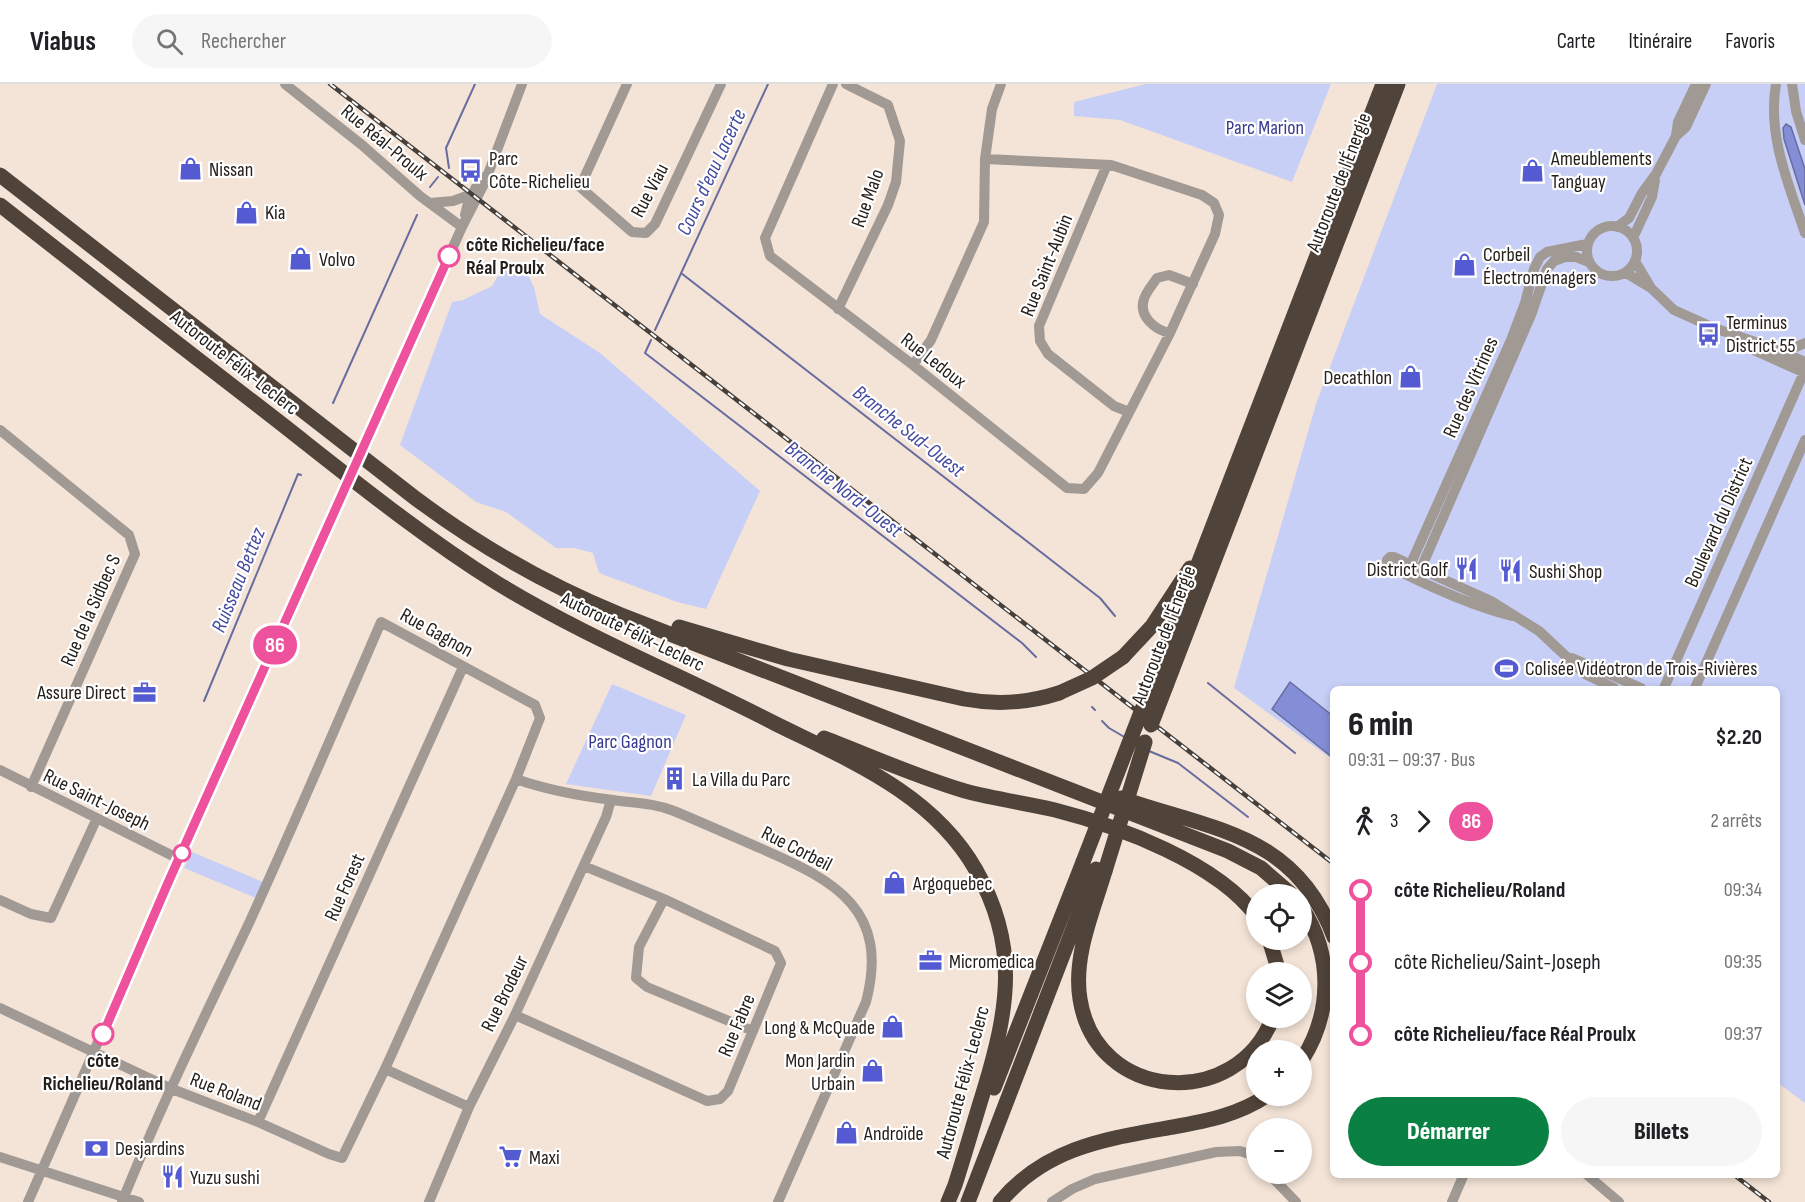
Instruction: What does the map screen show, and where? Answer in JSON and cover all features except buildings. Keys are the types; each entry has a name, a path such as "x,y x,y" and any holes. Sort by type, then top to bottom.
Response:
{"highway":[{"name":"Autoroute de l'Énergie","path":"955,1185 1095,867 1160,683 1205,546 1383,84"},
{"name":"Autoroute de l'Énergie","path":"968,1202 1145,742 1160,683 1398,84"},
{"name":"Autoroute Félix-Leclerc","path":"0,175 434,512 506,558 573,593 658,630 1228,851 1261,868 1279,884"},
{"name":"Autoroute Félix-Leclerc","path":"0,205 391,510 456,556 510,591 584,632 751,711 870,771 914,799 935,817 959,844 974,867 988,896 997,919 1006,985 996,1049 948,1202"},
{"path":"573,593 738,645 955,698 1007,703 1034,700 1059,693 1092,678 1123,657 1152,626 1205,546"},
{"path":"751,711 948,785 980,795 1072,815 1160,848 1217,879 1246,904"},
{"path":"888,718 1138,804 1221,829 1252,842 1280,860 1304,883 1330,928"},
{"path":"1095,867 1078,980 1080,1001 1086,1021 1095,1038 1113,1059 1136,1074 1155,1081 1176,1083 1204,1080 1223,1073 1244,1059 1263,1038 1268,1028"},
{"path":"1312,926 1322,951 1326,987 1321,1020 1312,1042"},
{"path":"999,1202 1034,1170 1068,1151 1106,1139 1218,1118 1248,1106"}],"street":[{"name":"Rue Réal-Proulx","path":"285,84 462,227"},
{"path":"28,1202 462,227 478,199 522,84"},
{"name":"Rue Viau","path":"627,84 580,187 632,232 645,233 655,224 721,84"},
{"name":"Rue Ledoux","path":"833,84 765,238 770,256 913,365 1067,489 1084,489 1098,473 1170,333 1215,234 1219,215 1214,203 1202,195 1111,165 984,159"},
{"name":"Rue Malo","path":"838,309 888,205 896,182 900,141 888,105 846,84"},
{"path":"913,365 931,340 984,222 984,159 992,109 1001,84"},
{"path":"1617,227 1629,217 1656,174 1676,136 1678,122 1696,84"},
{"path":"1676,136 1686,127 1706,84"},
{"path":"1776,84 1773,113 1775,137 1805,233"},
{"path":"1792,84 1796,111 1805,140"},
{"path":"462,227 472,194 495,153"},
{"name":"Rue Saint-Aubin","path":"1111,165 1106,167 1039,326 1040,341 1048,354 1114,406 1129,412"},
{"path":"1633,238 1652,197 1656,174"},
{"path":"430,203 453,201 472,194"},
{"path":"1592,266 1608,277 1626,273 1635,261 1637,249 1633,238 1625,230 1617,227 1600,229 1593,235 1587,244 1586,252 1595,282"},
{"name":"Rue des Vitrines","path":"1414,572 1514,332 1538,260 1545,253 1587,244"},
{"name":"Rue des Vitrines","path":"1414,572 1531,315 1547,269 1554,261 1565,257 1576,257 1592,266"},
{"path":"1635,261 1651,288"},
{"path":"1626,273 1651,288 1674,310 1713,328 1784,352 1805,369"},
{"path":"1170,333 1158,330 1145,317 1143,299 1157,278 1169,275 1193,284"},
{"path":"1713,328 1728,339 1805,369"},
{"path":"1784,352 1805,343"},
{"name":"Boulevard du District","path":"1665,686 1805,369"},
{"name":"Rue de la Sidbec S","path":"0,430 129,535 134,543 135,554 30,787"},
{"path":"1696,686 1805,440"},
{"path":"1414,572 1491,601 1536,629 1587,675 1610,686"},
{"name":"Rue Gagnon","path":"123,1200 146,1144 264,891 381,622 535,705 540,718 516,779 342,1158"},
{"path":"1563,654 1636,686"},
{"name":"Rue Forest","path":"258,1122 463,667"},
{"name":"Rue Saint-Joseph","path":"0,771 179,859"},
{"name":"Rue Corbeil","path":"516,779 544,788 611,800 652,804 668,809 807,869 839,891 853,906 866,929 870,943 872,968 866,1002 778,1202"},
{"name":"Rue Brodeur","path":"429,1202 469,1107 515,1015 584,866 606,817 611,800"},
{"path":"0,900 31,914 51,918 98,818"},
{"name":"Rue Fabre","path":"515,1015 707,1101 720,1099 728,1091 781,963 775,951 664,899 584,866"},
{"path":"664,899 639,947 636,978 647,987 753,1031"},
{"name":"Rue Roland","path":"0,1008 172,1089 342,1158"},
{"path":"385,1068 469,1107"},
{"path":"1052,1202 1072,1189 1095,1179 1216,1152 1240,1150 1246,1154"},
{"path":"0,1157 123,1200 139,1202"},
{"path":"1452,1202 1462,1178"},
{"path":"1591,1178 1619,1202"},
{"path":"1279,1184 1296,1202"}],"green space":[{"name":"Parc Marion","path":"1146,84 1331,84 1292,182 1120,120 1074,116 1074,102"},
{"path":"1437,84 1805,84 1805,1103 1780,1084 1780,686 1330,686 1330,758 1234,688 1316,404"},
{"path":"524,267 534,287 540,314 600,353 760,491 706,609 677,602 599,573 593,553 574,548 556,548 506,512 476,502 400,445 452,302 463,300 492,286 501,271"},
{"name":"Parc Gagnon","path":"612,684 686,715 651,796 566,784"},
{"path":"192,852 263,882 256,898 184,868"}],"water":[{"path":"1786,124 1791,127 1805,169 1805,205 1784,139 1783,128"},
{"path":"1290,682 1330,714 1330,756 1272,709"}],"waterway":[{"name":"Ruisseau Bettez","path":"449,168 446,148 475,84"},
{"name":"Cours d'eau Lacerte","path":"655,330 768,84"},
{"name":"Ruisseau Bettez","path":"430,187 438,177"},
{"name":"Ruisseau Bettez","path":"333,403 417,215"},
{"name":"Branche Sud-Ouest","path":"681,273 1100,598 1115,616"},
{"name":"Branche Nord-Ouest","path":"651,340 645,353 1022,643 1036,657"},
{"name":"Ruisseau Bettez","path":"204,701 298,474 301,475"},
{"name":"Branche Sud-Ouest","path":"1208,683 1295,753"},
{"name":"Branche Nord-Ouest","path":"1092,707 1095,710"},
{"name":"Branche Nord-Ouest","path":"1102,721 1126,738"},
{"name":"Branche Nord-Ouest","path":"1149,751 1178,763 1248,817"}],"railway":[{"path":"330,84 1330,861"},
{"path":"1738,1178 1769,1202"}],"bus line":[{"name":"86","path":"103,1034 167,885 449,256"}],"place":[{"name":"Nissan","path":"191,169"},
{"name":"Parc Côte-Richelieu","path":"471,170"},
{"name":"Ameublements Tanguay","path":"1533,170"},
{"name":"Kia","path":"247,212"},
{"name":"côte Richelieu/face Réal Proulx","path":"449,256"},
{"name":"Volvo","path":"301,259"},
{"name":"Corbeil Électroménagers","path":"1465,265"},
{"name":"Terminus District 55","path":"1708,334"},
{"name":"Decathlon","path":"1410,377"},
{"name":"District Golf","path":"1466,569"},
{"name":"Sushi Shop","path":"1511,571"},
{"name":"Colisée Vidéotron de Trois-Rivières","path":"1507,668"},
{"name":"Assure Direct","path":"144,692"},
{"name":"La Villa du Parc","path":"674,779"},
{"name":"Argoquebec","path":"895,883"},
{"name":"Micromedica","path":"931,961"},
{"name":"Long & McQuade","path":"893,1027"},
{"name":"côte Richelieu/Roland","path":"103,1034"},
{"name":"Mon Jardin Urbain","path":"873,1071"},
{"name":"Androïde","path":"846,1133"},
{"name":"Desjardins","path":"97,1148"},
{"name":"Maxi","path":"511,1157"},
{"name":"Yuzu sushi","path":"172,1177"}]}
